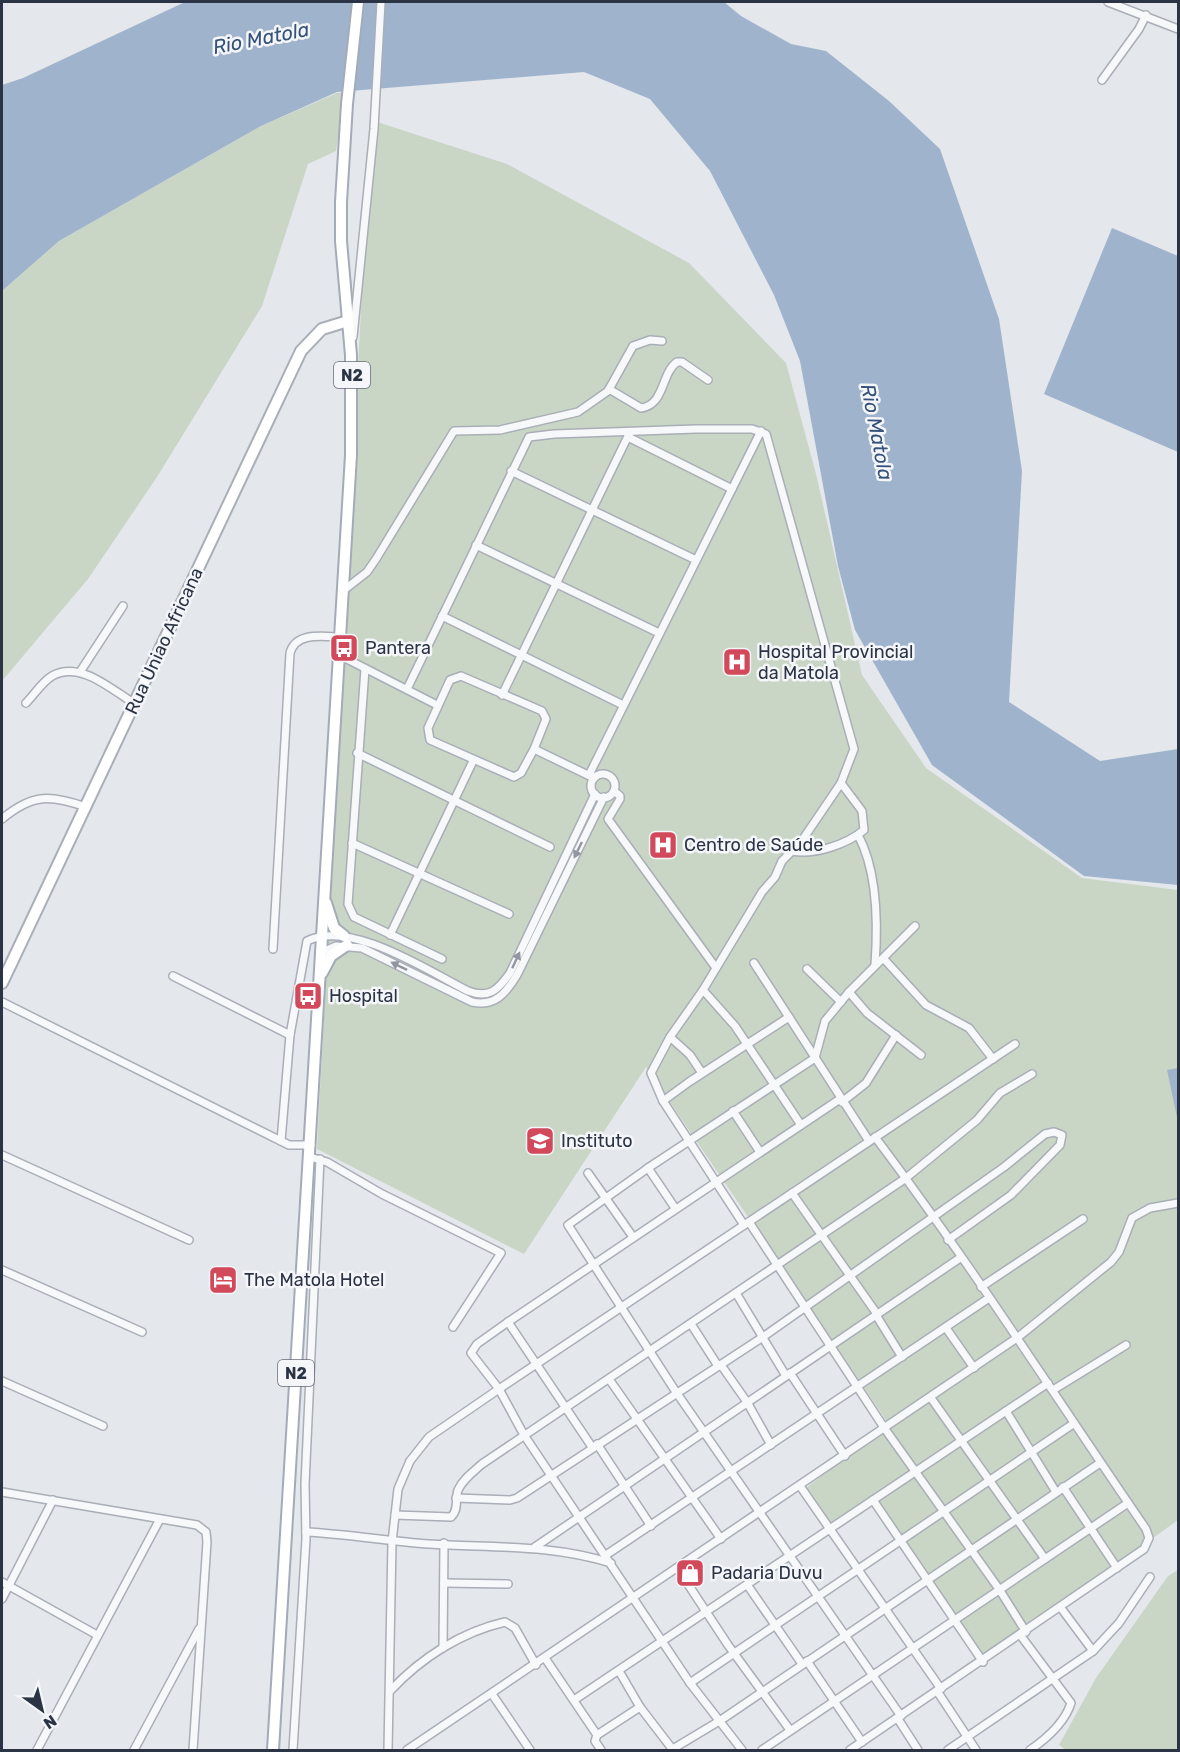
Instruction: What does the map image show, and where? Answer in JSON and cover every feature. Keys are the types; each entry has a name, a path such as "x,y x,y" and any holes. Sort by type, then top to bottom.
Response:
{"main road":[{"name":"N2","path":"273,1750 315,1158 311,1144 320,953 342,637 353,397 341,233 347,104 358,2"},
{"name":"Rua Uniao Africana","path":"2,983 301,351 322,329 348,321"},
{"path":"319,981 331,956 346,940 332,924 324,894"}],"street":[{"path":"351,355 375,111 381,2"},
{"path":"1108,2 1118,3 1179,29"},
{"path":"1102,80 1139,29 1146,15"},
{"path":"344,590 367,572 376,559 454,431 500,430 578,412 609,389 626,354 633,346 650,340 662,341"},
{"path":"609,389 641,408 654,402 670,369 677,362 682,362 708,380"},
{"path":"407,688 525,442 534,435 629,435 696,429 761,431 770,442 816,619 852,737 852,757 841,783 801,842 762,892 703,990 670,1036 651,1073 663,1101 717,1182 778,1265 885,1429 999,1589 1052,1681 1070,1700 1069,1711 1052,1732 1030,1750"},
{"path":"280,1141 290,1035 305,945 311,939 321,937 366,940 480,996 500,988 510,973 595,794 591,784 592,777 623,705 761,431"},
{"path":"629,435 732,489"},
{"path":"502,695 629,435"},
{"path":"512,471 696,560"},
{"path":"476,545 659,633"},
{"path":"80,672 123,606"},
{"path":"442,616 623,705"},
{"path":"273,949 290,652 294,643 303,638 342,637"},
{"path":"341,656 438,705"},
{"path":"365,669 357,753 348,904 354,917 442,959"},
{"path":"26,704 50,677 61,673 80,672 135,704"},
{"path":"461,675 502,695 542,711 546,719 544,729 534,749 520,773 514,777 473,761 430,740 428,728 450,680 461,675"},
{"path":"534,749 592,777 601,774 611,777 615,783 614,791"},
{"path":"357,753 550,847"},
{"path":"390,935 473,761"},
{"path":"792,851 808,854 820,848 843,844 866,828 864,816 841,783"},
{"path":"346,940 472,1002 484,1004 496,1000 507,991 518,975 604,797 614,791"},
{"path":"614,791 620,799 608,819 716,968"},
{"path":"595,794 604,797"},
{"path":"2,819 19,806 49,797 60,798 86,807"},
{"path":"858,835 868,856 873,894 875,965"},
{"path":"351,843 509,914"},
{"path":"915,926 849,992 822,1027 814,1059 648,1168 568,1225 703,1432 789,1557 846,1634 918,1750"},
{"path":"320,953 346,940"},
{"path":"884,959 926,1005 969,1028 993,1059"},
{"path":"754,963 841,1101 906,1178 1053,1390 1073,1424 1146,1529 1149,1543 1118,1568 1024,1634 850,1750"},
{"path":"807,969 841,1002"},
{"path":"173,976 290,1035"},
{"path":"703,990 717,1003 747,1044 801,1125"},
{"path":"849,992 857,1004 921,1055"},
{"path":"2,1002 280,1141 289,1145 311,1144"},
{"path":"663,1101 789,1017"},
{"path":"742,1750 721,1720 690,1683 580,1515 524,1435 499,1389 471,1353 477,1344 508,1322 675,1208 866,1083 896,1035"},
{"path":"670,1036 690,1055 702,1073"},
{"path":"388,1750 392,1542 398,1489 403,1474 419,1449 440,1429 1015,1044"},
{"path":"395,1515 451,1517 456,1512 456,1498 465,1479 524,1435 906,1178 977,1120 1000,1093 1032,1074"},
{"path":"733,1111 760,1152"},
{"path":"456,1498 513,1500 763,1337 1004,1167 1045,1134 1054,1132 1062,1136 1060,1145 1011,1195 948,1240"},
{"path":"2,1155 189,1240"},
{"path":"293,1750 306,1532 315,1158 501,1253 453,1327"},
{"path":"648,1168 675,1208"},
{"path":"588,1173 633,1237"},
{"path":"792,1193 850,1276 902,1357"},
{"path":"407,1750 1017,1338 1111,1263 1119,1252 1132,1218 1150,1208 1179,1203"},
{"path":"981,1287 1083,1219"},
{"path":"535,1547 960,1258"},
{"path":"2,1270 142,1332"},
{"path":"736,1293 788,1375 845,1456"},
{"path":"606,1555 989,1298"},
{"path":"508,1322 566,1408 624,1485 651,1526"},
{"path":"691,1324 747,1402 771,1445"},
{"path":"946,1328 974,1368"},
{"path":"1053,1390 1126,1345"},
{"path":"609,1379 721,1539"},
{"path":"2,1381 103,1426"},
{"path":"574,1700 707,1614 1048,1383"},
{"path":"931,1398 1045,1559"},
{"path":"1006,1411 1031,1451 1118,1568"},
{"path":"690,1683 774,1624 1073,1424"},
{"path":"618,1671 640,1707 673,1750 721,1720 1100,1463"},
{"path":"800,1486 913,1647 976,1750"},
{"path":"2,1492 197,1525 207,1537 193,1750"},
{"path":"2,1599 5,1584 53,1500"},
{"path":"873,1500 983,1662"},
{"path":"762,1750 1128,1503"},
{"path":"37,1750 160,1519"},
{"path":"306,1532 392,1542 535,1547 579,1553 611,1563"},
{"path":"443,1648 444,1543"},
{"path":"678,1569 733,1653 763,1690 790,1730"},
{"path":"948,1750 1093,1652 1119,1623 1150,1576"},
{"path":"444,1583 508,1584"},
{"path":"5,1584 98,1635"},
{"path":"748,1586 862,1742"},
{"path":"1061,1608 1093,1652"},
{"path":"390,1691 422,1661 443,1648 479,1629 505,1622 515,1628 536,1665"},
{"path":"134,1750 200,1627"},
{"path":"545,1658 597,1735"},
{"path":"492,1694 530,1750"},
{"path":"601,1750 595,1741 597,1735 640,1707"}],"green space":[{"path":"337,93 345,93 336,151 308,164 262,306 157,477 88,579 2,681 2,291 59,241 261,126"},
{"path":"371,120 507,164 689,263 786,363 816,474 862,675 926,768 1082,878 1178,890 1178,1520 984,1660 872,1502 830,1527 805,1489 888,1423 646,1067 524,1254 317,1149"},
{"path":"1178,1570 1178,1750 1066,1750 1059,1745 1096,1678 1168,1576"}],"water":[{"name":"Rio Matola","path":"185,2 724,2 741,16 791,44 826,51 889,101 940,149 999,319 1022,471 1009,702 1100,761 1178,749 1178,885 1084,876 932,765 855,630 838,566 800,361 774,295 710,171 650,99 584,72 337,92 261,126 59,241 2,291 2,85 23,78"},
{"path":"1112,228 1178,256 1178,452 1044,394"},
{"path":"1178,1068 1178,1122 1167,1070"}],"place":[{"name":"Pantera","path":"344,648"},
{"name":"Hospital Provincial da Matola","path":"737,662"},
{"name":"Centro de Saúde","path":"663,845"},
{"name":"Hospital","path":"308,996"},
{"name":"Instituto","path":"540,1141"},
{"name":"The Matola Hotel","path":"223,1280"},
{"name":"Padaria Duvu","path":"690,1573"}]}
